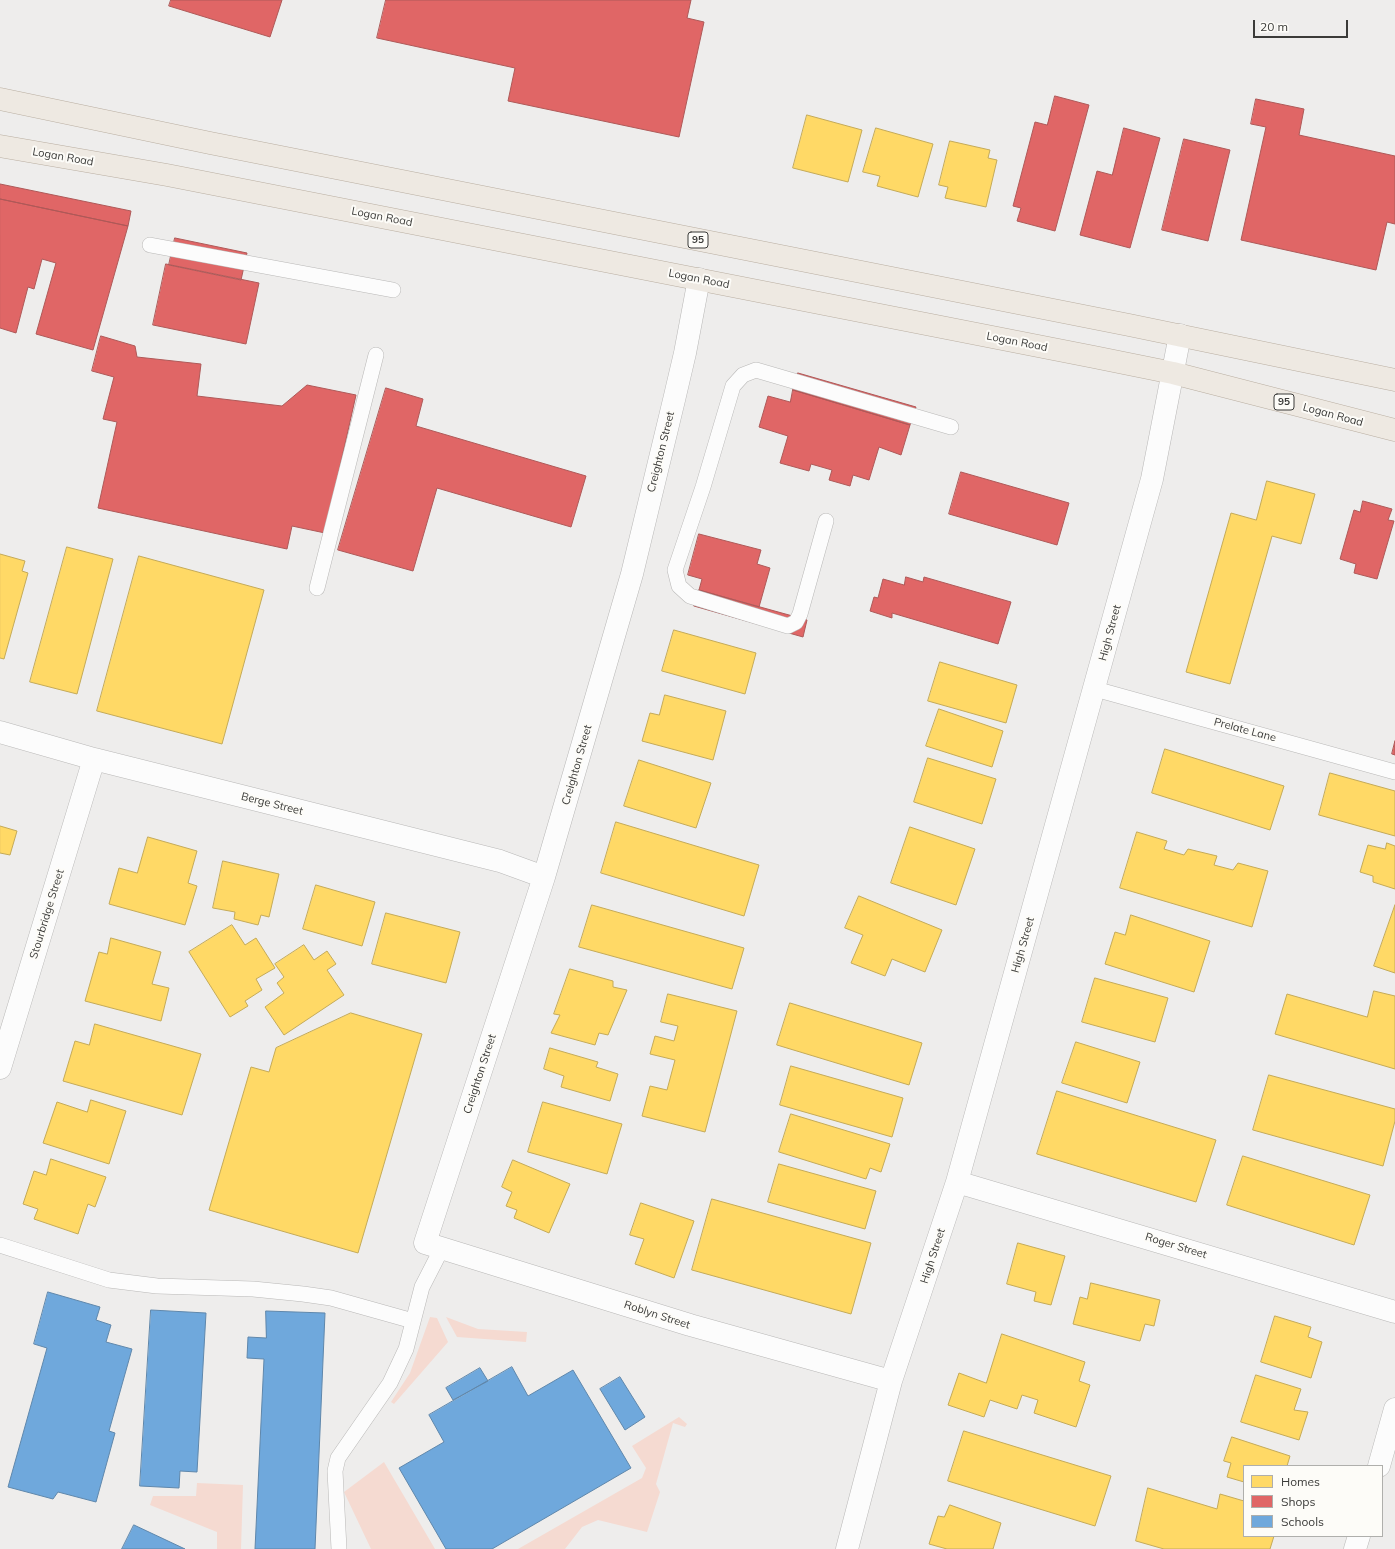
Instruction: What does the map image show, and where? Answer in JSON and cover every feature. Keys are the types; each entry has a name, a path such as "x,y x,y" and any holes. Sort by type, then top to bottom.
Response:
{"main road":[{"name":"95","path":"0,99 210,143 1180,335 1395,380"},
{"name":"Logan Road","path":"0,146 167,175 1172,373 1395,430"}],"street":[{"name":"Creighton Street","path":"434,1245 544,877 632,574 680,373 699,279"},
{"name":"High Street","path":"847,1549 892,1381 957,1182 1095,689 1152,479 1180,335"},
{"name":"Berge Street","path":"0,732 94,759 500,861 544,877"},
{"name":"Stourbridge Street","path":"0,1068 94,759"},
{"name":"Roger Street","path":"957,1182 1395,1312"},
{"name":"Roblyn Street","path":"434,1245 690,1326 892,1381"},
{"path":"1379,1465 1395,1409"},
{"path":"1356,1549 1359,1537"}],"lane":[{"path":"150,245 393,290"},
{"path":"317,588 376,354"},
{"path":"826,522 800,614 796,622 788,626 690,596 679,586 675,570 703,487 733,386 743,375 756,370 951,427"},
{"name":"Prelate Lane","path":"1095,689 1395,772"},
{"path":"0,1245 109,1280 157,1286 253,1289 303,1294 331,1298 413,1321"},
{"path":"339,1549 335,1471 338,1458 390,1382 406,1349 434,1245"}],"shaded area":[{"path":"430,1317 437,1318 448,1342 394,1404 391,1402 410,1373"},
{"path":"446,1317 478,1329 527,1332 526,1342 457,1337"},
{"path":"679,1417 687,1424 685,1427 673,1423 656,1484 660,1492 647,1532 598,1520 582,1527 565,1549 518,1549 642,1478 646,1468 632,1446"},
{"path":"384,1462 435,1549 371,1549 344,1492"},
{"path":"197,1483 243,1485 241,1549 217,1549 217,1532 150,1505 153,1496 196,1496"}],"building: Homes":[{"path":"807,115 862,130 848,182 793,168"},
{"path":"876,128 933,144 918,197 877,186 880,176 863,172"},
{"path":"950,141 990,150 988,158 997,160 986,207 945,198 948,187 939,185"},
{"path":"1267,481 1315,494 1301,544 1272,536 1230,684 1186,672 1231,513 1256,520"},
{"path":"67,547 113,559 77,694 30,682"},
{"path":"0,554 25,561 22,571 28,573 4,659 0,658"},
{"path":"139,556 264,590 222,744 97,711"},
{"path":"674,630 756,653 745,694 662,671"},
{"path":"940,662 1017,685 1006,723 928,701"},
{"path":"665,695 726,711 713,760 642,741 650,713 659,715"},
{"path":"939,709 1003,731 992,767 926,746"},
{"path":"1165,749 1284,786 1270,830 1152,793"},
{"path":"928,758 996,779 982,824 914,802"},
{"path":"639,760 711,783 696,828 624,806"},
{"path":"1330,773 1395,791 1395,836 1319,815"},
{"path":"616,822 759,865 744,916 601,873"},
{"path":"0,826 17,831 10,855 0,853"},
{"path":"910,827 975,849 956,905 891,883"},
{"path":"1137,832 1167,841 1164,849 1184,855 1188,849 1217,856 1214,865 1233,870 1238,863 1268,871 1252,927 1120,888"},
{"path":"148,837 197,851 188,883 197,886 185,925 109,904 119,868 137,873"},
{"path":"1387,843 1395,846 1395,889 1373,882 1373,876 1360,872 1368,845 1385,849"},
{"path":"223,861 279,874 269,917 261,915 258,925 234,919 235,912 213,908"},
{"path":"316,885 375,902 362,946 303,929"},
{"path":"859,896 942,930 925,972 892,959 885,976 851,963 863,935 845,928"},
{"path":"592,905 744,948 732,989 579,947"},
{"path":"1395,905 1395,973 1374,966"},
{"path":"386,913 460,932 446,983 372,964"},
{"path":"1131,915 1210,941 1194,992 1105,964 1115,932 1125,935"},
{"path":"232,925 245,945 256,938 275,968 256,979 262,990 245,1001 248,1006 230,1017 189,952"},
{"path":"111,938 161,952 152,984 169,988 161,1021 85,1001 99,952 107,954"},
{"path":"304,945 314,960 327,951 336,964 327,970 344,995 284,1035 265,1007 284,993 277,983 284,977 275,964"},
{"path":"570,969 613,981 613,987 627,990 608,1035 599,1033 595,1045 551,1033 560,1015 554,1014"},
{"path":"1095,978 1168,998 1155,1042 1082,1022"},
{"path":"1374,991 1395,996 1395,1069 1275,1034 1287,994 1367,1017"},
{"path":"668,994 737,1011 705,1132 642,1116 650,1086 667,1090 675,1060 650,1054 655,1036 674,1041 678,1026 661,1022"},
{"path":"790,1003 922,1043 909,1085 777,1045"},
{"path":"351,1013 422,1034 358,1253 209,1210 251,1067 269,1072 276,1048"},
{"path":"95,1024 201,1054 182,1115 63,1081 75,1041 89,1045"},
{"path":"1076,1042 1140,1062 1127,1103 1062,1083"},
{"path":"550,1048 598,1062 596,1067 618,1074 610,1101 561,1087 564,1076 544,1069"},
{"path":"791,1066 903,1098 892,1137 780,1105"},
{"path":"1269,1075 1395,1109 1395,1121 1383,1166 1253,1130"},
{"path":"1057,1091 1216,1140 1196,1202 1037,1154"},
{"path":"91,1100 126,1111 109,1164 43,1143 57,1102 87,1112"},
{"path":"543,1102 622,1124 607,1174 528,1152"},
{"path":"791,1114 890,1144 881,1172 870,1168 866,1179 779,1152"},
{"path":"1243,1156 1370,1195 1354,1245 1227,1205"},
{"path":"51,1159 106,1177 95,1207 88,1204 78,1234 34,1219 38,1209 23,1204 34,1171 46,1175"},
{"path":"513,1160 570,1184 549,1233 514,1218 517,1210 506,1206 512,1192 502,1187"},
{"path":"779,1164 876,1191 865,1229 768,1202"},
{"path":"712,1199 871,1243 851,1314 692,1270"},
{"path":"641,1203 694,1221 674,1278 635,1264 644,1239 630,1235"},
{"path":"1018,1243 1065,1256 1051,1305 1034,1301 1036,1292 1007,1284"},
{"path":"1091,1283 1160,1300 1154,1326 1145,1324 1140,1341 1073,1324 1080,1297 1087,1299"},
{"path":"1275,1316 1311,1327 1308,1337 1322,1342 1311,1378 1261,1362"},
{"path":"1002,1334 1085,1362 1079,1381 1090,1385 1076,1427 1034,1413 1038,1400 1022,1395 1017,1409 990,1400 984,1417 948,1405 959,1373 986,1383"},
{"path":"1256,1375 1301,1389 1294,1410 1308,1412 1299,1440 1241,1422"},
{"path":"964,1431 1111,1476 1095,1526 948,1481"},
{"path":"1232,1437 1290,1456 1287,1465 1243,1465 1243,1482 1227,1477 1231,1463 1224,1461"},
{"path":"1148,1488 1217,1509 1220,1494 1243,1501 1243,1537 1274,1537 1270,1549 1164,1549 1136,1541"},
{"path":"950,1505 1001,1523 993,1549 947,1549 929,1544 938,1516 944,1517"}],"building: Shops":[{"path":"171,0 282,0 270,37 169,6"},
{"path":"386,0 691,0 687,18 704,22 679,137 508,101 515,68 377,38"},
{"path":"1055,96 1089,105 1055,231 1017,221 1021,208 1013,206 1035,122 1047,125"},
{"path":"1256,99 1304,109 1299,135 1395,156 1395,224 1387,222 1376,270 1241,240 1266,127 1251,124"},
{"path":"1124,128 1160,138 1130,248 1080,235 1097,171 1112,175"},
{"path":"1184,139 1230,150 1208,241 1162,230"},
{"path":"0,184 131,211 128,226 0,199"},
{"path":"0,199 128,226 93,350 36,334 56,263 42,259 34,289 28,287 16,333 0,328"},
{"path":"175,238 247,253 241,280 169,265"},
{"path":"166,264 259,283 246,344 153,325"},
{"path":"101,336 135,346 137,357 201,364 197,396 282,406 307,385 356,395 325,533 292,526 287,549 98,508 117,422 103,419 114,377 92,371"},
{"path":"798,373 916,407 910,425 793,390"},
{"path":"386,388 423,399 416,426 586,476 571,527 437,488 413,571 338,550"},
{"path":"793,390 910,425 901,455 879,447 869,480 853,475 850,486 829,480 832,470 811,464 809,471 780,463 788,436 759,427 768,396 790,402"},
{"path":"961,472 1069,503 1057,545 949,514"},
{"path":"1363,501 1392,509 1388,520 1394,521 1377,579 1354,573 1356,564 1340,559 1354,510 1360,512"},
{"path":"699,534 761,550 757,564 770,568 759,607 699,590 702,579 688,575"},
{"path":"906,577 923,582 924,577 1011,602 998,644 892,613 892,618 870,611 874,597 878,598 883,579 904,585"},
{"path":"699,590 807,620 803,637 694,606"},
{"path":"1395,741 1395,755 1392,754"}],"building: Schools":[{"path":"48,1292 100,1307 96,1320 111,1325 106,1342 132,1349 109,1431 115,1433 96,1502 58,1492 53,1499 8,1487 47,1348 34,1344"},
{"path":"151,1310 206,1313 197,1472 180,1471 179,1488 140,1486"},
{"path":"266,1311 325,1313 315,1549 255,1549 264,1359 247,1358 248,1337 266,1338"},
{"path":"512,1367 528,1396 573,1370 631,1468 492,1549 446,1549 399,1468 444,1442 429,1415"},
{"path":"480,1368 488,1381 453,1400 446,1388"},
{"path":"620,1377 645,1417 625,1430 600,1389"},
{"path":"134,1525 185,1549 122,1549"}]}
